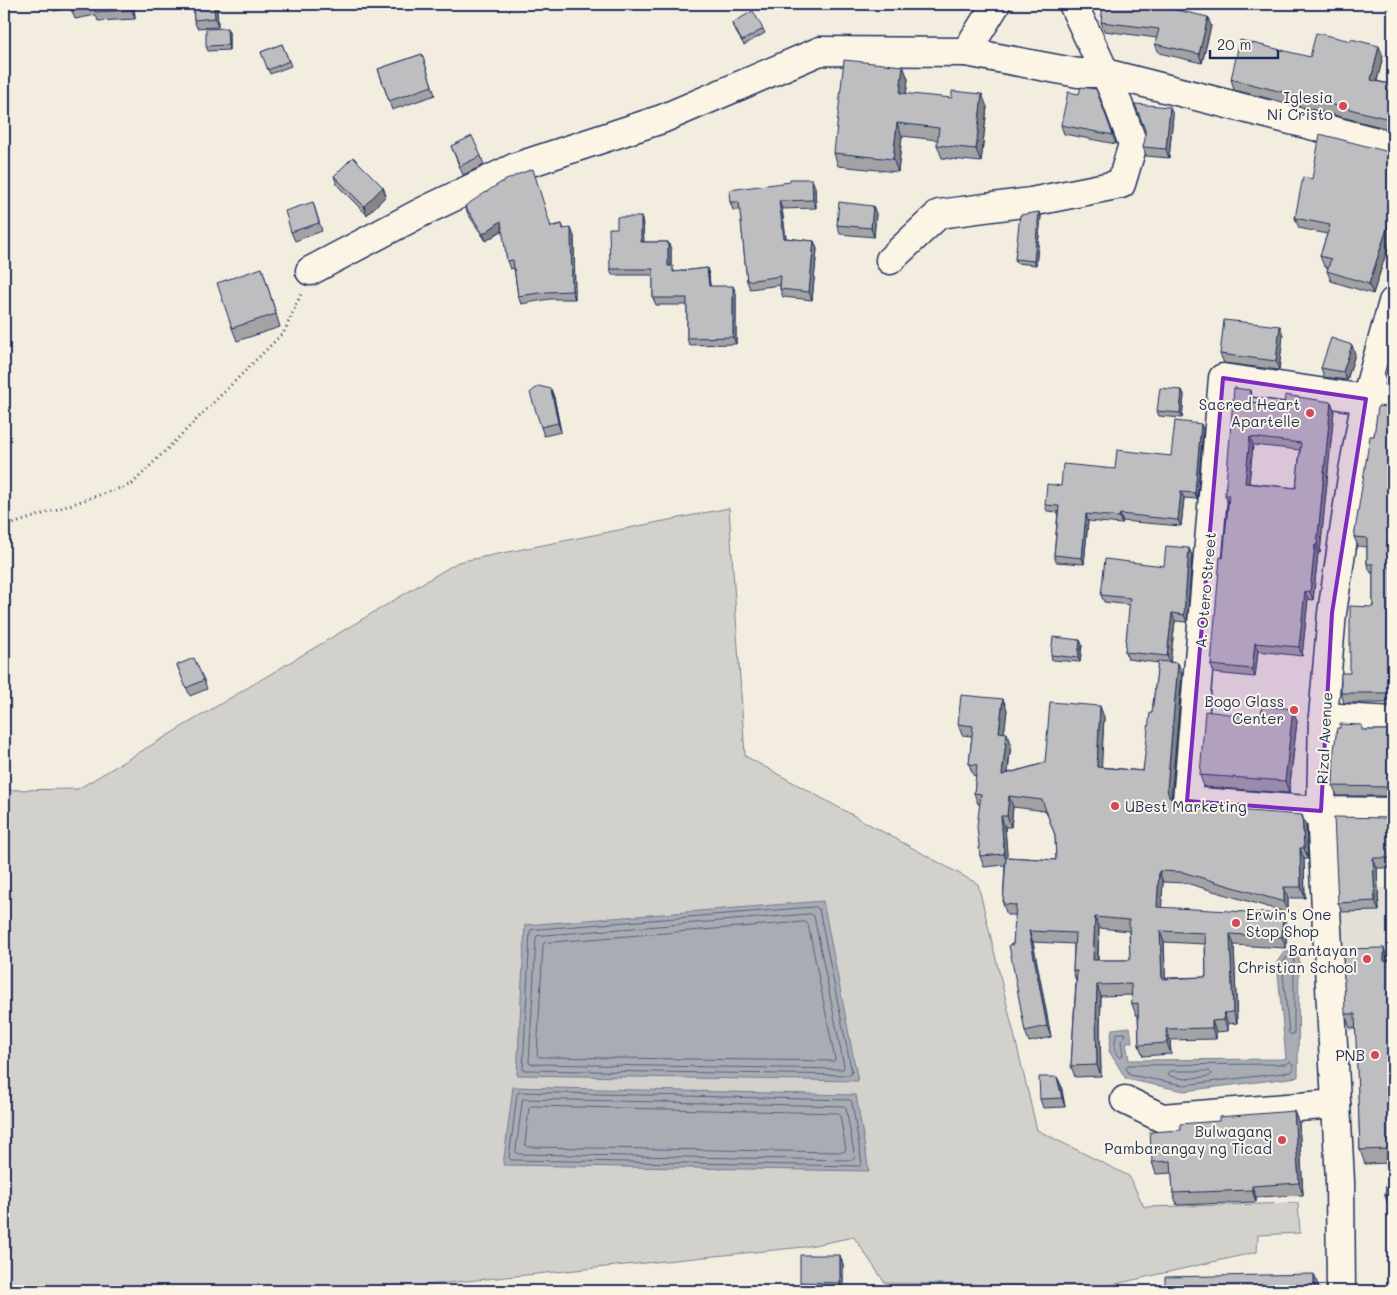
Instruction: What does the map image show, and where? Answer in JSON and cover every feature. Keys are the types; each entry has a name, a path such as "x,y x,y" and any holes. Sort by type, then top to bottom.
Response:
{"street":[{"path":"966,52 996,4"},
{"path":"890,260 939,214 1031,202 1121,184 1133,144 1105,72 1073,4"},
{"path":"310,271 422,212 516,167 662,119 820,51 966,52 1078,72 1105,72 1393,146"},
{"name":"Rizal Avenue","path":"1341,1291 1340,1180 1321,811 1324,717 1332,613 1353,471 1366,399 1393,302"},
{"name":"A. Otero Street","path":"1321,811 1187,801 1223,378 1366,399"},
{"path":"1366,399 1393,402"},
{"path":"1324,717 1393,721"},
{"path":"1321,811 1393,812"},
{"path":"1125,1100 1162,1118 1336,1104"}],"path":[{"path":"4,527 132,484 284,332 310,271"}],"highlighted area":[{"path":"1223,378 1366,399 1332,613 1321,811 1187,801"}],"shaded area":[{"path":"729,508 745,756 978,884 1037,1130 1129,1176 1144,1207 1298,1203 1300,1233 1258,1235 1257,1252 1102,1287 885,1283 854,1237 804,1247 427,1285 412,1291 4,1291 4,790 78,789 458,562"},
{"name":"Bantayan Christian School","path":"1393,888 1393,1028 1345,1032 1337,890"}],"water":[{"path":"823,901 858,1081 517,1075 525,925"},
{"path":"1284,952 1299,952 1298,1077 1184,1091 1126,1079 1109,1051 1112,1029 1130,1027 1132,1042 1126,1042 1129,1060 1286,1059 1277,962"},
{"path":"513,1087 856,1095 869,1171 503,1165"}],"building":[{"path":"70,4 132,4 132,10 95,12 95,6 71,11"},
{"path":"193,4 214,4 215,18 194,20"},
{"path":"1103,4 1150,4 1208,17 1199,54 1155,44 1159,29 1101,22"},
{"path":"753,11 763,29 742,41 732,23"},
{"path":"227,28 228,45 206,46 206,29"},
{"path":"1316,33 1379,46 1371,80 1393,85 1393,120 1231,79 1240,40 1310,57"},
{"path":"282,44 289,61 268,70 261,52"},
{"path":"422,54 432,86 389,101 378,69"},
{"path":"844,60 903,66 900,93 952,98 952,91 982,94 976,149 937,145 939,128 897,123 893,159 834,153"},
{"path":"1081,87 1096,89 1113,135 1061,125 1068,92 1079,94"},
{"path":"1135,104 1170,107 1166,149 1143,147 1145,130"},
{"path":"1320,134 1385,151 1393,150 1393,186 1387,206 1393,208 1393,210 1369,284 1327,271 1331,259 1320,256 1330,225 1295,218 1303,177 1312,179"},
{"path":"472,136 481,156 460,166 451,146"},
{"path":"353,157 383,187 364,206 334,176"},
{"path":"533,169 551,227 562,224 563,229 571,228 572,291 518,296 513,260 507,261 501,221 483,234 465,206 500,183"},
{"path":"790,179 812,179 813,200 779,201 784,238 814,241 809,292 780,289 781,276 747,281 739,202 730,202 729,190 790,182"},
{"path":"313,202 319,223 291,232 285,211"},
{"path":"839,202 873,206 871,228 837,225"},
{"path":"1039,212 1034,261 1015,259 1020,215"},
{"path":"617,217 641,217 641,242 668,242 668,266 673,266 673,272 707,268 709,286 733,286 733,337 687,338 687,298 653,298 653,269 610,269 609,228 617,228"},
{"path":"262,268 276,314 232,328 217,283"},
{"path":"1224,320 1280,326 1276,361 1220,354"},
{"path":"1331,338 1352,345 1343,372 1321,368"},
{"path":"1393,344 1393,377 1384,375"},
{"path":"538,386 551,389 558,423 541,427 530,393"},
{"path":"1160,388 1182,390 1180,413 1157,411"},
{"path":"1234,388 1250,390 1248,402 1284,406 1285,395 1331,402 1317,545 1315,545 1310,592 1305,591 1299,647 1255,643 1252,669 1211,665 1220,557 1223,558 1229,495 1225,495","holes":["1250,437 1301,443 1296,488 1245,483"]},
{"path":"1378,406 1393,406 1393,693 1341,693 1341,673 1350,673 1350,606 1373,607 1373,564 1367,564 1367,538 1354,537 1370,436 1374,436"},
{"path":"1175,421 1201,424 1195,493 1181,492 1178,520 1120,514 1119,517 1086,514 1082,558 1054,555 1059,506 1045,505 1047,484 1061,486 1063,464 1115,469 1117,450 1171,456"},
{"path":"1166,546 1189,548 1184,615 1172,613 1167,656 1125,652 1130,598 1101,595 1105,559 1164,566"},
{"path":"1053,637 1080,640 1078,658 1051,655"},
{"path":"194,658 204,680 186,688 177,665"},
{"path":"1158,661 1178,663 1167,789 1169,797 1175,803 1182,806 1302,815 1304,848 1300,848 1301,887 1284,887 1284,902 1182,872 1159,871 1157,907 1283,914 1282,937 1230,934 1233,1012 1224,1013 1224,1020 1212,1021 1212,1028 1166,1029 1167,1043 1139,1045 1138,1003 1132,1004 1131,984 1097,985 1097,1065 1071,1066 1077,971 1073,971 1075,933 1029,931 1047,1026 1025,1031 1009,945 1013,944 1016,905 1003,904 1006,857 1056,860 1055,835 1042,800 1009,796 1007,816 1001,816 1004,854 980,856 977,826 981,794 974,793 977,765 969,764 973,726 958,724 961,695 1003,699 999,732 1007,733 1002,775 1045,763 1050,702 1100,706 1097,767 1143,771 1150,713 1152,713","holes":["1095,917 1129,920 1130,960 1093,960","1160,931 1205,933 1206,977 1162,979"]},
{"path":"1262,706 1293,709 1285,781 1200,775 1205,711 1261,718"},
{"path":"1340,724 1362,725 1362,730 1393,730 1393,788 1333,786 1334,750 1337,728 1340,728"},
{"path":"1334,817 1393,817 1393,858 1373,858 1375,901 1338,903"},
{"path":"1384,948 1384,961 1393,960 1393,1195 1385,1196 1390,1149 1360,1150 1355,1014 1345,1014 1343,949"},
{"path":"1039,1077 1057,1077 1062,1098 1040,1099"},
{"path":"1294,1111 1299,1183 1252,1186 1252,1190 1173,1193 1171,1161 1152,1162 1150,1132 1181,1130 1180,1124 1219,1121 1219,1117"},
{"path":"800,1255 840,1255 840,1283 800,1282"},
{"path":"1314,1274 1314,1291 1165,1291 1165,1277"},
{"path":"1131,1289 1131,1291 1045,1291"}],"place":[{"name":"Iglesia Ni Cristo","path":"1343,106"},
{"name":"Sacred Heart Apartelle","path":"1310,413"},
{"name":"Bogo Glass Center","path":"1294,710"},
{"name":"UBest Marketing","path":"1115,806"},
{"name":"Erwin's One Stop Shop","path":"1236,923"},
{"name":"Bantayan Christian School","path":"1367,959"},
{"name":"PNB","path":"1375,1055"},
{"name":"Bulwagang Pambarangay ng Ticad","path":"1282,1140"}]}
